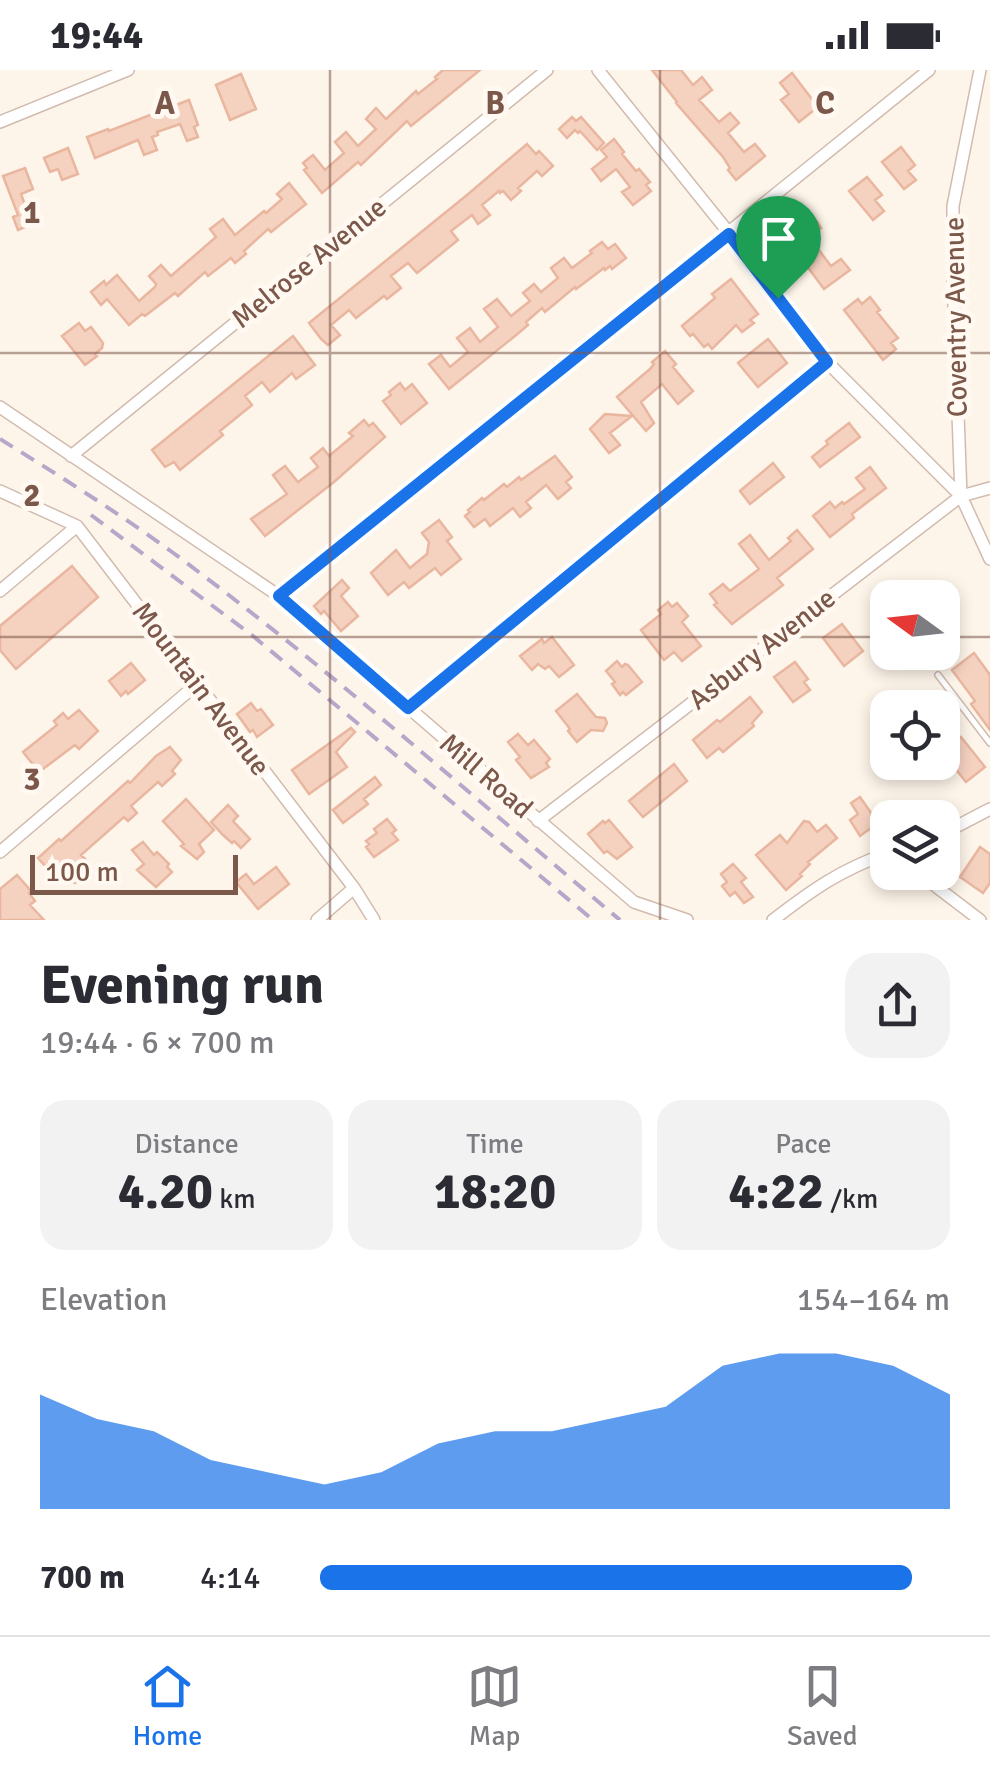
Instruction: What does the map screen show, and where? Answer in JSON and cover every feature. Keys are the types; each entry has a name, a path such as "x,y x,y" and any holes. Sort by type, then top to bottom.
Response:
{"street":[{"path":"0,122 101,75 128,70"},
{"name":"Melrose Avenue","path":"71,456 547,70"},
{"path":"598,70 827,362 960,496"},
{"path":"279,596 929,70"},
{"name":"Coventry Avenue","path":"980,70 953,206 953,278 960,496 990,559"},
{"path":"408,708 827,362"},
{"name":"Mill Road","path":"0,407 279,596 634,902 687,920"},
{"name":"Asbury Avenue","path":"538,821 960,496 990,488"},
{"name":"Mountain Avenue","path":"0,491 77,526 354,888 374,920"},
{"path":"0,591 77,526"},
{"path":"0,852 197,684"},
{"path":"960,825 990,810"},
{"path":"773,920 814,888 870,860"},
{"path":"317,920 354,888"},
{"path":"941,890 980,920"}],"lane":[{"path":"938,675 990,743"}],"building":[{"path":"443,70 480,70 411,126 407,121 361,165 358,162 322,193 303,163 313,155 325,170 344,153 335,142 346,132 358,146 376,129 366,119 376,108 386,119"},
{"path":"652,70 681,70 693,85 702,77 712,90 699,100 719,122 730,113 739,123 728,133 744,152 755,144 765,156 736,180 723,157"},
{"path":"792,73 818,107 799,122 781,100 789,94 780,83"},
{"path":"241,74 256,109 230,120 216,85"},
{"path":"189,100 198,137 187,141 180,124 152,137 157,150 144,155 138,140 95,158 87,137"},
{"path":"572,117 576,121 581,117 604,143 597,150 580,131 575,130 567,138 559,129"},
{"path":"614,139 636,171 639,169 650,182 646,185 651,191 633,205 622,192 630,187 616,169 601,181 592,169 607,157 601,150"},
{"path":"527,144 553,166 542,176 537,171 511,200 499,191 482,205 490,215 478,224 472,215 451,231 458,240 417,273 408,263 391,276 401,288 356,318 349,310 331,325 340,335 328,345 321,339 309,323"},
{"path":"901,147 915,165 908,171 916,180 904,189 882,162"},
{"path":"68,148 78,174 62,180 58,169 50,172 44,158"},
{"path":"25,168 33,189 21,194 32,224 18,230 13,217 18,215 3,176"},
{"path":"867,177 882,195 875,200 884,211 873,220 849,191"},
{"path":"289,183 306,204 271,232 268,229 235,263 231,258 208,276 205,272 178,296 175,293 129,325 107,299 101,305 91,292 117,275 139,301 155,287 149,276 161,265 171,276 216,237 210,229 223,219 235,235 282,199 277,194"},
{"path":"815,219 821,228 809,237 831,266 841,259 850,270 824,289 785,241"},
{"path":"602,242 608,249 615,244 626,258 575,287 545,312 542,308 526,322 528,325 449,389 429,364 441,355 450,367 468,352 457,338 470,328 480,342 498,327 484,309 497,299 511,316 530,301 523,293 534,284 541,292 558,278 551,268 564,258 572,268"},
{"path":"731,279 758,314 742,332 736,325 712,349 708,344 704,347 682,326"},
{"path":"870,297 898,338 891,343 896,349 883,360 844,310 858,299 862,304"},
{"path":"79,323 85,331 91,327 103,343 97,356 85,365 62,336"},
{"path":"293,336 315,365 296,379 292,373 270,392 262,382 245,396 252,405 220,431 223,435 180,470 174,462 165,467 152,450"},
{"path":"768,339 787,363 758,387 738,363"},
{"path":"665,351 693,391 678,404 662,384 641,402 654,423 646,431 617,397"},
{"path":"400,383 405,390 412,384 427,403 401,424 383,401"},
{"path":"605,414 632,416 610,433 620,445 609,453 590,429"},
{"path":"364,420 369,426 373,423 385,437 265,536 251,519 287,494 273,475 285,466 298,482 318,467 311,458 323,448 329,456 353,436 349,433"},
{"path":"849,423 860,437 820,467 812,457"},
{"path":"555,456 572,477 566,482 571,488 558,499 546,485 526,502 531,508 520,517 513,508 490,526 485,519 474,527 465,516 482,498 519,477 521,480"},
{"path":"773,463 784,477 750,504 740,491"},
{"path":"870,467 886,488 830,537 813,516 830,502 835,508 865,489 856,478"},
{"path":"439,520 452,537 447,541 461,559 441,575 435,568 409,588 404,582 388,595 371,573 396,550 410,568 427,554 429,542 422,533"},
{"path":"797,530 813,549 777,578 783,585 732,624 714,605 717,603 710,594 723,584 730,591 759,569 739,544 750,535 769,560 791,541 788,538"},
{"path":"72,566 98,597 16,669 0,650 0,626"},
{"path":"342,580 349,588 341,596 358,616 341,631 324,611 321,614 314,606"},
{"path":"668,602 672,607 677,603 688,616 682,622 701,646 682,661 674,652 664,660 641,630 661,614 658,610"},
{"path":"842,624 863,651 844,666 823,638"},
{"path":"552,637 574,665 559,677 549,666 545,669 538,664 532,670 520,656 542,639 544,643"},
{"path":"974,653 990,675 990,730 952,670 960,670 960,664"},
{"path":"617,661 622,667 628,665 642,682 626,695 620,695 606,671"},
{"path":"795,662 808,679 804,682 810,690 793,702 774,677"},
{"path":"131,663 145,680 121,696 109,681"},
{"path":"577,694 596,717 605,718 607,723 603,731 591,730 577,742 556,711"},
{"path":"750,697 762,712 752,723 754,726 723,752 719,748 707,758 693,740"},
{"path":"251,703 273,725 257,737 237,714"},
{"path":"79,710 98,731 79,749 75,745 39,772 23,752 57,725 54,721 63,713 68,719"},
{"path":"351,728 355,732 336,752 347,767 309,794 292,770"},
{"path":"518,734 528,745 534,740 550,759 546,763 549,767 531,778 508,742"},
{"path":"960,738 985,767 966,782 960,774"},
{"path":"170,747 181,760 172,771 175,774 162,786 158,782 131,806 137,813 128,821 124,817 81,855 88,862 83,867 88,872 75,883 57,879 38,858"},
{"path":"674,764 687,781 643,817 629,801"},
{"path":"375,777 381,785 364,799 368,804 343,823 333,810"},
{"path":"860,797 870,811 870,829 860,836 850,820 858,814 851,803"},
{"path":"186,799 214,830 199,844 204,852 197,859 181,846 184,844 163,821"},
{"path":"228,805 238,816 233,821 250,839 241,848 211,822"},
{"path":"387,819 398,840 374,857 366,841"},
{"path":"609,820 632,847 617,859 607,851 604,853 588,834"},
{"path":"804,821 817,832 826,825 837,838 808,862 802,876 786,890 756,855 780,835 787,843"},
{"path":"143,842 169,864 172,872 156,887 137,870 144,864 132,850"},
{"path":"980,847 990,854 990,883 983,893 960,877"},
{"path":"733,864 746,878 741,882 753,897 744,903 735,892 730,896 722,886 727,882 721,874"},
{"path":"276,867 289,884 258,909 236,882 246,874 254,884"},
{"path":"17,875 31,891 35,901 30,905 44,920 0,920 0,889"}],"railway":[{"path":"0,439 130,523 230,596 620,920"},
{"path":"91,515 253,636 593,920"}],"route":[{"path":"729,234 778,298 827,362 408,708 279,596 729,234"}]}
